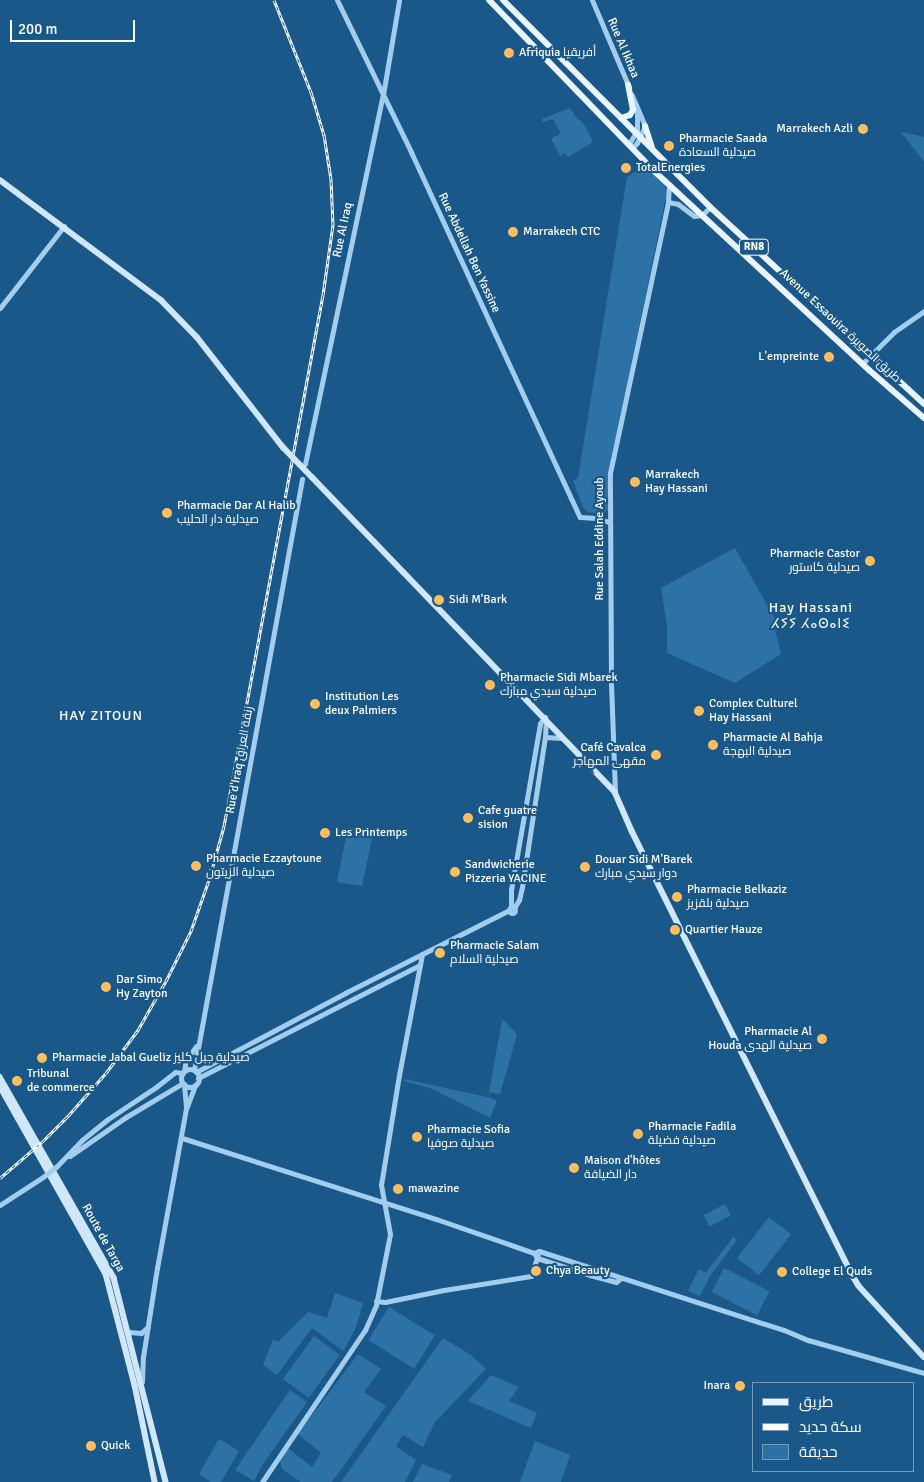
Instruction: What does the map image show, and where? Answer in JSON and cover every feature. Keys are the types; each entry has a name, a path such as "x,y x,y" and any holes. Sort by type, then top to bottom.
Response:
{"main road":[{"name":"Avenue Essaouira طريق الصويرة","path":"489,0 668,184 862,364 924,418"},
{"name":"Avenue Essaouira طريق الصويرة","path":"503,0 710,206 924,404"},
{"path":"621,118 630,115 633,110 628,84"},
{"path":"645,126 653,149"},
{"path":"0,180 151,291 172,310 197,338 283,447 567,739 615,792 632,831 850,1271 859,1286 924,1357"},
{"name":"Route de Targa","path":"0,1077 111,1270 120,1294 166,1482"},
{"name":"Route de Targa","path":"0,1086 106,1274 135,1385 155,1482"}],"street":[{"name":"Rue Abdellah Ben Yassine","path":"337,0 448,230 517,384 580,517 596,518 609,522"},
{"name":"Rue Al Iraq","path":"305,464 383,95 398,0"},
{"name":"Rue Al Ikhaa","path":"592,0 645,126"},
{"name":"Rue Al Ikhaa","path":"636,104 638,135"},
{"path":"630,146 645,126"},
{"name":"Rue Salah Eddine Ayoub","path":"615,792 612,731 609,522 611,468 668,202 668,184"},
{"path":"668,202 676,203 692,216 702,216 710,206"},
{"path":"0,308 64,226"},
{"path":"862,364 898,329 924,311"},
{"name":"Rue d'Iraq زنقة العراق","path":"195,1071 198,1043 302,479"},
{"path":"174,1072 195,1071 204,1067 512,908 519,900 522,887 545,736 545,717"},
{"path":"512,908 511,890 540,723 545,717"},
{"path":"545,736 567,739"},
{"path":"262,1482 365,1330 376,1300 390,1234 381,1185 422,954"},
{"path":"186,1109 198,1078 420,965"},
{"name":"Rue d'Iraq زنقة العراق","path":"184,1072 186,1060 198,1043"},
{"path":"196,1057 199,1065 204,1067"},
{"path":"0,1205 43,1177 57,1166 91,1132 156,1087 186,1060"},
{"path":"195,1071 198,1078"},
{"path":"142,1382 143,1357 157,1268 186,1109 181,1078 184,1072"},
{"path":"183,1083 188,1086 195,1085"},
{"path":"63,1160 183,1083"},
{"path":"173,1088 180,1090 185,1096"},
{"path":"182,1138 537,1254 621,1278 784,1330 808,1340 924,1373"},
{"path":"376,1300 385,1302 531,1276 537,1254"},
{"path":"129,1332 141,1333 148,1326"}],"green space":[{"path":"570,108 578,120 585,126 593,142 568,157 565,153 560,156 551,138 561,134 553,119 543,122 542,119"},
{"path":"901,132 924,137 924,162"},
{"path":"645,166 665,186 667,192 608,475 608,510 598,514 588,512 583,507 573,481 578,478 627,177"},
{"path":"735,548 775,619 774,626 781,654 735,683 667,653 667,625 661,588"},
{"path":"348,827 371,831 373,834 362,886 337,882"},
{"path":"502,1020 517,1035 500,1094 489,1092"},
{"path":"405,1079 491,1098 497,1101 490,1118 430,1088 404,1081"},
{"path":"725,1204 731,1216 710,1226 704,1215"},
{"path":"769,1217 791,1234 759,1275 737,1258"},
{"path":"733,1237 737,1240 698,1292 694,1289"},
{"path":"724,1268 769,1291 757,1315 712,1292"},
{"path":"699,1269 711,1275 700,1296 688,1290"},
{"path":"335,1293 363,1303 355,1330 343,1351 312,1328 277,1375 263,1365 273,1339 278,1342 308,1312 327,1318"},
{"path":"389,1307 435,1336 414,1369 368,1340"},
{"path":"314,1336 340,1355 309,1398 283,1379"},
{"path":"443,1338 471,1355 486,1369 435,1422 423,1447 403,1435 396,1446 416,1460 405,1482 341,1482"},
{"path":"358,1354 381,1369 364,1392 386,1406 332,1482 301,1482 282,1469 280,1460 288,1448 312,1467 321,1453 298,1434"},
{"path":"491,1375 519,1387 509,1401 537,1413 531,1428 468,1401"},
{"path":"290,1390 307,1402 263,1464 254,1481 235,1470"},
{"path":"219,1439 239,1451 221,1482 211,1482 199,1474"},
{"path":"535,1441 570,1455 561,1482 520,1482"},
{"path":"422,1464 452,1475 449,1482 413,1482"}],"railway":[{"path":"0,1178 42,1142 68,1116 106,1073 138,1030 166,981 191,931 210,877 224,826 323,295 333,225 331,179 324,135 311,92 274,0"}],"place":[{"name":"Afriquia أفريقيا","path":"509,53"},
{"name":"Marrakech Azli","path":"863,129"},
{"name":"Pharmacie Saada صيدلية السعادة","path":"669,146"},
{"name":"TotalEnergies","path":"626,168"},
{"name":"Marrakech CTC","path":"513,232"},
{"name":"L'empreinte","path":"829,357"},
{"name":"Marrakech Hay Hassani","path":"635,482"},
{"name":"Pharmacie Dar Al Halib صيدلية دار الحليب","path":"167,513"},
{"name":"Pharmacie Castor صيدلية كاستور","path":"870,561"},
{"name":"Sidi M'Bark","path":"439,600"},
{"name":"Pharmacie Sidi Mbarek صيدلية سيدي مبارك","path":"490,685"},
{"name":"Institution Les deux Palmiers","path":"315,704"},
{"name":"Complex Culturel Hay Hassani","path":"699,711"},
{"name":"Pharmacie Al Bahja صيدلية البهجة","path":"713,745"},
{"name":"Café Cavalca مقهى المهاجر","path":"656,755"},
{"name":"Cafe guatre sision","path":"468,818"},
{"name":"Les Printemps","path":"325,833"},
{"name":"Pharmacie Ezzaytoune صيدلية الزيتون","path":"196,866"},
{"name":"Douar Sidi M'Barek دوار سيدي مبارك","path":"585,867"},
{"name":"Sandwicherie Pizzeria YACINE","path":"455,872"},
{"name":"Pharmacie Belkaziz صيدلية بلقزيز","path":"677,897"},
{"name":"Quartier Hauze","path":"675,930"},
{"name":"Pharmacie Salam صيدلية السلام","path":"440,953"},
{"name":"Dar Simo Hy Zayton","path":"106,987"},
{"name":"Pharmacie Al Houda صيدلية الهدى","path":"822,1039"},
{"name":"Pharmacie Jabal Gueliz صيدلية جبل كليز","path":"42,1058"},
{"name":"Tribunal de commerce","path":"17,1081"},
{"name":"Pharmacie Fadila صيدلية فضيلة","path":"638,1134"},
{"name":"Pharmacie Sofia صيدلية صوفيا","path":"417,1137"},
{"name":"Maison d'hôtes دار الضيافة","path":"574,1168"},
{"name":"mawazine","path":"398,1189"},
{"name":"Chya Beauty","path":"536,1271"},
{"name":"College El Quds","path":"782,1272"},
{"name":"Inara","path":"740,1386"},
{"name":"Quick","path":"91,1446"}],"district":[{"name":"Hay Hassani ⵃⵢⵢ ⵃⴰⵙⴰⵏⵉ","path":"811,616"},
{"name":"HAY ZITOUN","path":"101,716"}]}
